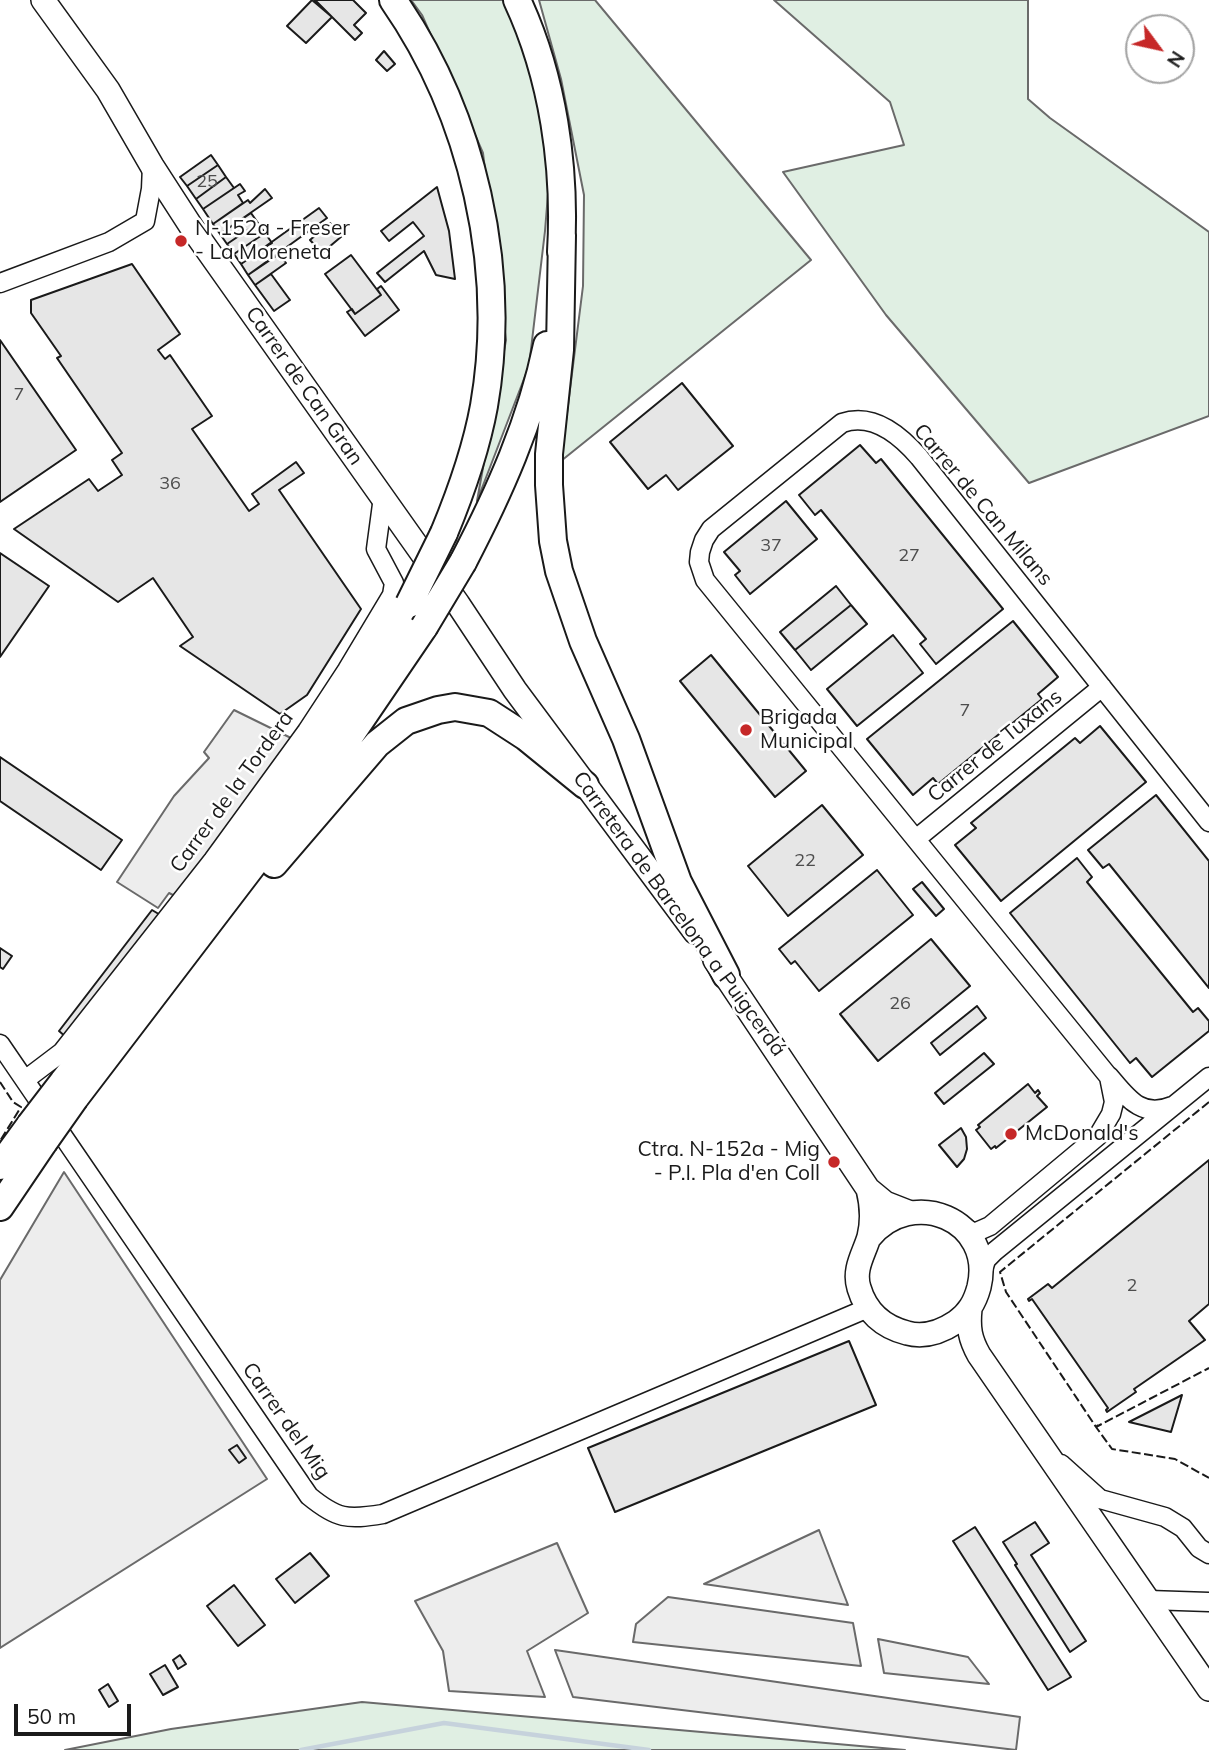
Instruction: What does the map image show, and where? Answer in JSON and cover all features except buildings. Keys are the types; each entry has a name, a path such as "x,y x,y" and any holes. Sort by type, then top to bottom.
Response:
{"highway":[{"path":"0,1206 37,1133 312,756 375,663 409,604 459,496 484,407 490,362 492,310 489,268 482,217 468,158 451,107 426,56 393,0"},
{"path":"517,0 543,71 554,120 561,175 560,350 549,454 550,514 559,571 583,641 626,739 678,882 726,975"},
{"path":"165,980 373,705 463,562 502,482 533,402 554,310 562,235"},
{"path":"69,1090 165,980 298,838 377,744 406,721 423,714 454,708 489,713 526,737 585,785"},
{"path":"0,1166 37,1133"}],"main road":[{"name":"Carrer de Can Gran","path":"25,0 108,115 152,166"},
{"name":"Carrer de Can Gran","path":"43,0 108,90 194,231 458,604"},
{"name":"Carretera de Barcelona a Puigcerdá","path":"458,604 515,690 726,975 869,1189 886,1203 908,1212"},
{"path":"869,1189 872,1212 869,1238"},
{"path":"908,1212 941,1215 953,1221 974,1243 979,1257 981,1277 970,1309 945,1330 935,1333 915,1335 884,1324 868,1308 858,1280 859,1258 869,1238 881,1225 908,1212"},
{"path":"970,1309 968,1327 971,1341 979,1355 1209,1689"},
{"path":"935,1333 979,1355"}],"street":[{"path":"0,283 109,242 145,221 152,166"},
{"name":"Carrer de Can Milans","path":"1174,1105 1161,1111 1148,1110 1133,1103 1101,1065 705,580 699,562 704,540 711,529 733,510 842,423 853,419 876,423 898,436 919,457 1209,822"},
{"name":"Carrer de la Tordera","path":"25,1080 62,1052 96,1009 213,860 307,731 347,670 392,595 394,583 376,549 383,497"},
{"name":"Carrer de Tuxans","path":"916,839 1102,687"},
{"name":"Carrer del Mig","path":"0,1044 309,1496 328,1511 354,1519 383,1514 868,1308"},
{"name":"Carrer de Can Milans","path":"953,1221 974,1233 983,1230 1098,1136 1106,1125 1114,1102 1109,1077 1101,1065"},
{"path":"981,1277 986,1260 995,1251 1209,1077"},
{"path":"1098,1136 1124,1126 1129,1133 1129,1142"},
{"path":"1043,1447 1100,1499 1165,1517 1183,1528 1199,1548 1209,1554"},
{"path":"1149,1600 1209,1602"}],"green space":[{"path":"411,0 504,0 554,120 545,231 529,366 477,501 506,340 483,153 422,15"},
{"path":"539,0 595,0 811,260 561,461 583,286 584,195 561,79"},
{"path":"774,0 1028,0 1028,99 1050,118 1209,232 1209,416 1029,483 886,315 783,172 904,145 890,102"},
{"path":"362,1702 905,1750 65,1750 171,1729"}],"shaded area":[{"path":"234,710 291,738 177,897 169,893 158,908 117,882 174,796 209,758 204,752"},
{"path":"64,1172 267,1479 0,1648 0,1280"},
{"path":"819,1530 848,1605 704,1584"},
{"path":"557,1543 588,1613 527,1651 545,1697 449,1691 443,1651 415,1601"},
{"path":"668,1597 853,1623 861,1666 633,1642 636,1624"},
{"path":"878,1639 968,1657 989,1684 884,1673"},
{"path":"555,1650 1020,1717 1016,1750 573,1697"}],"waterway":[{"path":"301,1750 444,1723 649,1750"}],"fence":[{"path":"0,1082 13,1102 21,1107 0,1141"},
{"path":"1209,1102 1000,1272 1006,1292 1096,1427 1209,1368"},
{"path":"1098,1425 1096,1427 1112,1449 1175,1459 1209,1478"}],"place":[{"name":"N-152a - Freser - La Moreneta","path":"181,241"},
{"name":"Brigada Municipal","path":"746,730"},
{"name":"McDonald's","path":"1011,1134"},
{"name":"Ctra. N-152a - Mig - P.I. Pla d'en Coll","path":"834,1162"}]}
